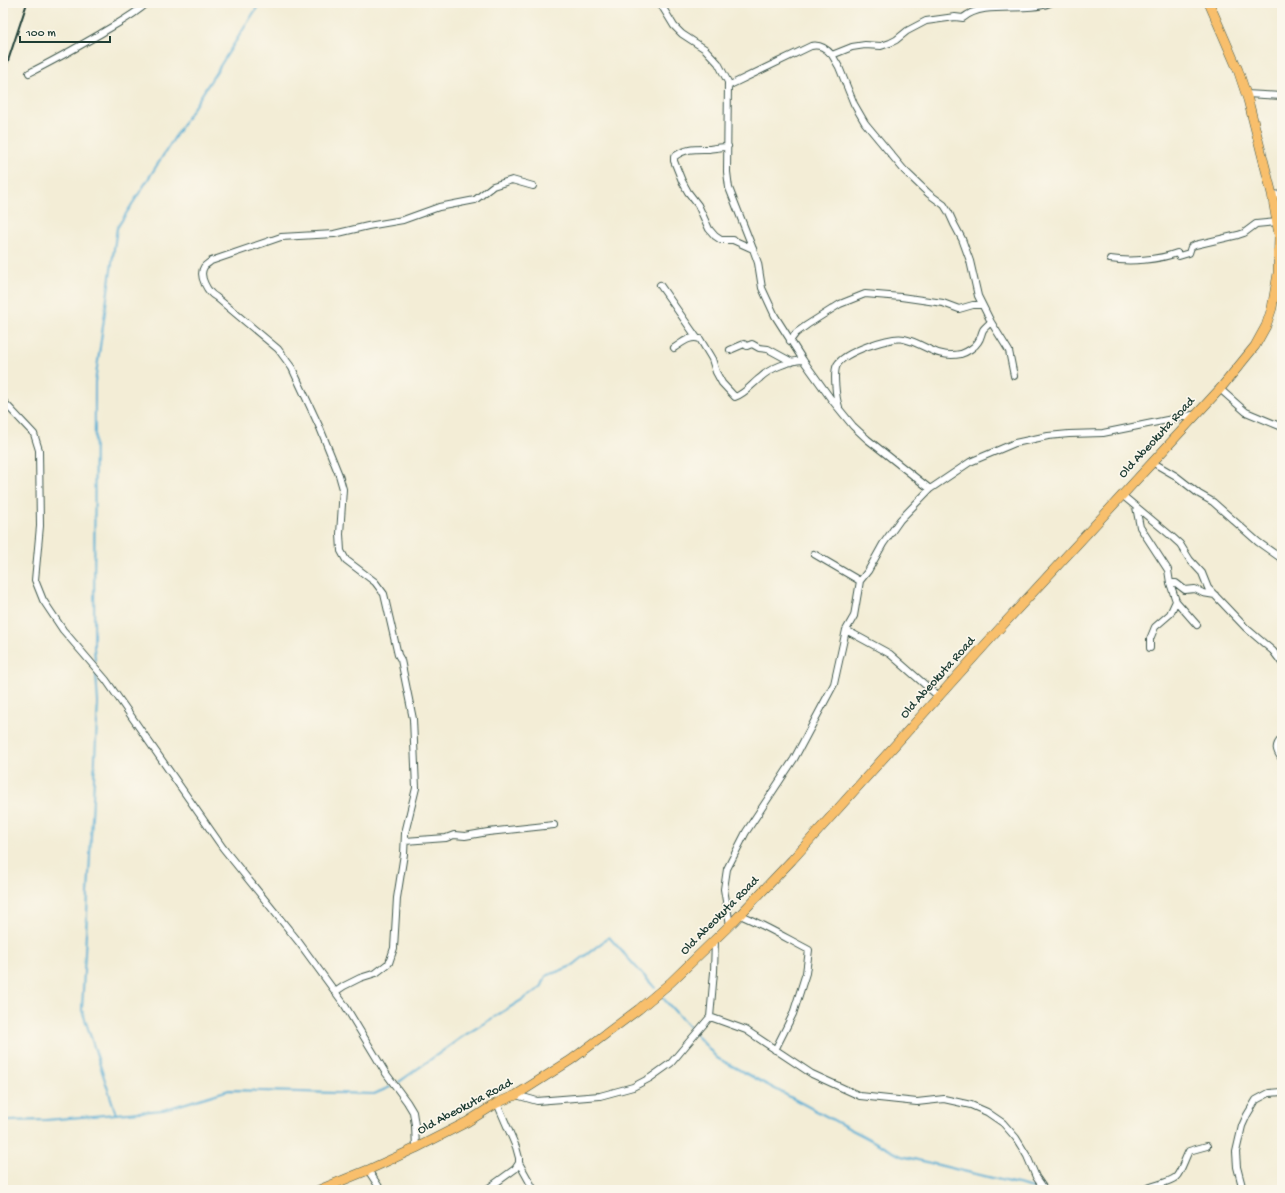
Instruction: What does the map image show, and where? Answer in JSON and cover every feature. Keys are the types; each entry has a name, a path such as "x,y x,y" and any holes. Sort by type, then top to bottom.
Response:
{"highway":[{"name":"Old Abeokuta Road","path":"319,1190 416,1148 467,1122 497,1103 516,1095 571,1060 639,1009 670,983 740,915 797,854 1197,414 1255,346 1266,326 1272,308 1278,273 1279,235 1272,194 1246,94 1209,3"}],"street":[{"path":"29,73 48,64 114,26 147,3"},
{"path":"660,3 674,26 682,34 705,49 718,63 728,82 727,172 729,188 758,263 762,288 775,316 802,360 853,426 930,490"},
{"path":"832,55 852,47 865,45 881,46 890,43 928,20 955,17 963,18 972,12 988,9 1036,7 1050,3"},
{"path":"728,86 811,46 820,46 832,55 839,67 854,104 865,123 904,170 922,188 944,205 949,213 962,239 973,272 978,296 991,322 1009,351 1014,376"},
{"path":"1246,94 1282,96"},
{"path":"728,146 691,149 674,157 674,161 688,192 698,205 709,229 715,236 721,240 733,240 753,249"},
{"path":"335,992 360,978 376,973 388,962 394,948 397,898 405,833 416,788 414,719 384,594 375,582 346,560 341,551 340,534 343,489 320,428 292,368 278,349 212,295 206,287 202,275 203,267 211,261 280,237 334,234 403,220 439,207 475,200 493,186 512,180 533,186"},
{"path":"1272,194 1282,195"},
{"path":"1110,259 1124,260 1156,258 1177,253 1179,256 1189,253 1191,247 1195,245 1244,233 1256,224 1277,222"},
{"path":"660,285 697,338 704,345 712,359 716,372 722,383 735,397 747,390 765,373 776,367 802,360"},
{"path":"790,341 807,325 840,304 865,294 901,296 943,303 959,309 973,305 982,305"},
{"path":"840,410 836,397 835,376 837,365 850,353 869,345 902,338 942,355 962,353 975,346 979,341 983,330 991,322"},
{"path":"674,348 690,338 697,338"},
{"path":"730,350 744,344 747,346 752,344 759,348 768,349 792,362"},
{"path":"1220,388 1246,412 1282,427"},
{"path":"3,401 34,434 39,450 40,526 35,580 43,600 63,630 106,680 223,848 274,911 344,1004 385,1072 410,1107 415,1125 416,1148"},
{"path":"730,925 724,889 727,869 746,832 794,759 834,684 846,630 854,616 860,581 868,571 883,544 900,520 930,490 970,462 1014,443 1048,436 1103,433 1197,414"},
{"path":"1152,462 1176,476 1199,494 1213,502 1258,542 1282,559"},
{"path":"1122,495 1180,544 1190,560 1202,573 1208,588 1246,628 1273,651 1282,663"},
{"path":"1136,507 1140,527 1168,570 1170,583 1176,601 1197,625"},
{"path":"814,554 860,581"},
{"path":"1170,583 1176,583 1185,590 1195,589 1203,593 1215,595"},
{"path":"1150,648 1150,639 1155,627 1170,614 1176,601"},
{"path":"846,630 890,654 939,697"},
{"path":"1282,738 1277,744 1276,748 1276,752 1282,759"},
{"path":"405,841 554,826"},
{"path":"740,915 762,924 809,950 806,974 793,1014 775,1050"},
{"path":"516,1095 538,1101 600,1096 633,1086 650,1078 671,1063 710,1017 715,940"},
{"path":"710,1017 746,1030 812,1074 860,1096 918,1102 944,1099 971,1105 987,1112 1003,1123 1016,1138 1028,1156 1036,1177 1045,1190"},
{"path":"1243,1190 1237,1167 1236,1152 1242,1126 1247,1114 1256,1100 1269,1093 1282,1092"},
{"path":"486,1190 515,1169 520,1158 497,1103"},
{"path":"1143,1190 1150,1186 1171,1180 1177,1176 1188,1151 1207,1146"},
{"path":"519,1163 534,1190"},
{"path":"368,1170 381,1190"}],"waterway":[{"path":"95,660 95,382 117,228 260,3"},
{"path":"96,674 98,702 82,1010 116,1114"},
{"path":"399,1082 462,1037 541,988 546,976 572,966 609,937 655,988"},
{"path":"662,997 717,1058 901,1156 1042,1190"},
{"path":"3,1121 46,1120 163,1110 229,1090 374,1094 390,1087"}],"railway":[{"path":"3,76 27,3"}]}
